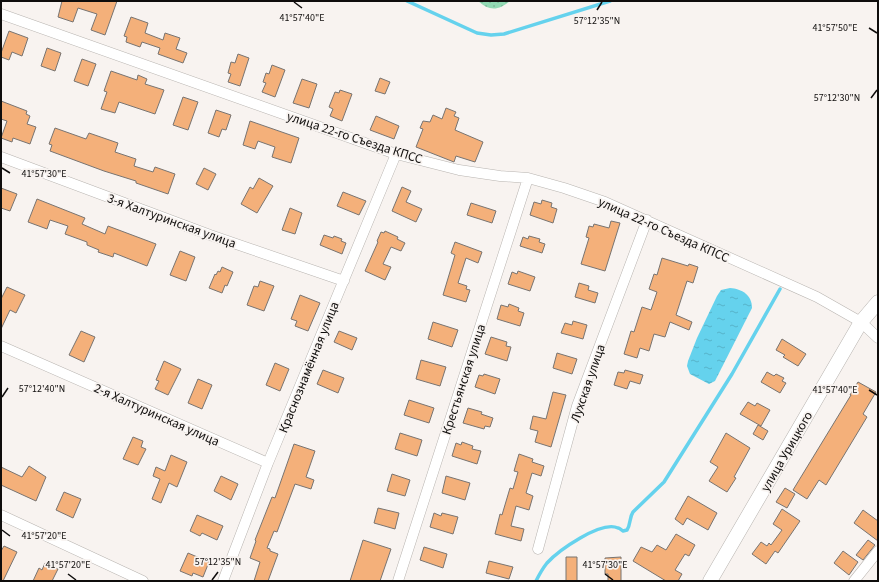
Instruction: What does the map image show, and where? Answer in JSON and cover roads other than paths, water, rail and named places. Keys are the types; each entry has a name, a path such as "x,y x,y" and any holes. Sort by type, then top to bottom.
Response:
{"main road":[{"name":"улица Урицкого","path":"710,581 861,322 878,302"}],"street":[{"name":"улица 22-го Съезда КПСС","path":"1,14 396,154 459,170 500,176 528,178 605,202 817,297 861,322 878,338"},
{"name":"Краснознамённая улица","path":"222,581 268,463 396,154"},
{"name":"3-я Халтуринская улица","path":"1,157 210,235 344,281"},
{"name":"Крестьянская улица","path":"398,581 528,178"},
{"name":"Лухская улица","path":"538,549 577,406 647,220"},
{"name":"2-я Халтуринская улица","path":"1,346 268,463"},
{"path":"1,515 142,581"},
{"path":"854,581 878,551"}],"water":[{"path":"730,288 742,291 746,294 752,303 752,308 715,381 709,384 690,374 687,366 688,361 717,296 721,290"}],"waterway":[{"path":"407,1 477,33 491,35 504,34 610,1"},
{"path":"536,581 547,563 560,551 580,538 601,528 611,527 619,528 623,531 627,530 633,512 664,482 732,374 780,289"}]}
